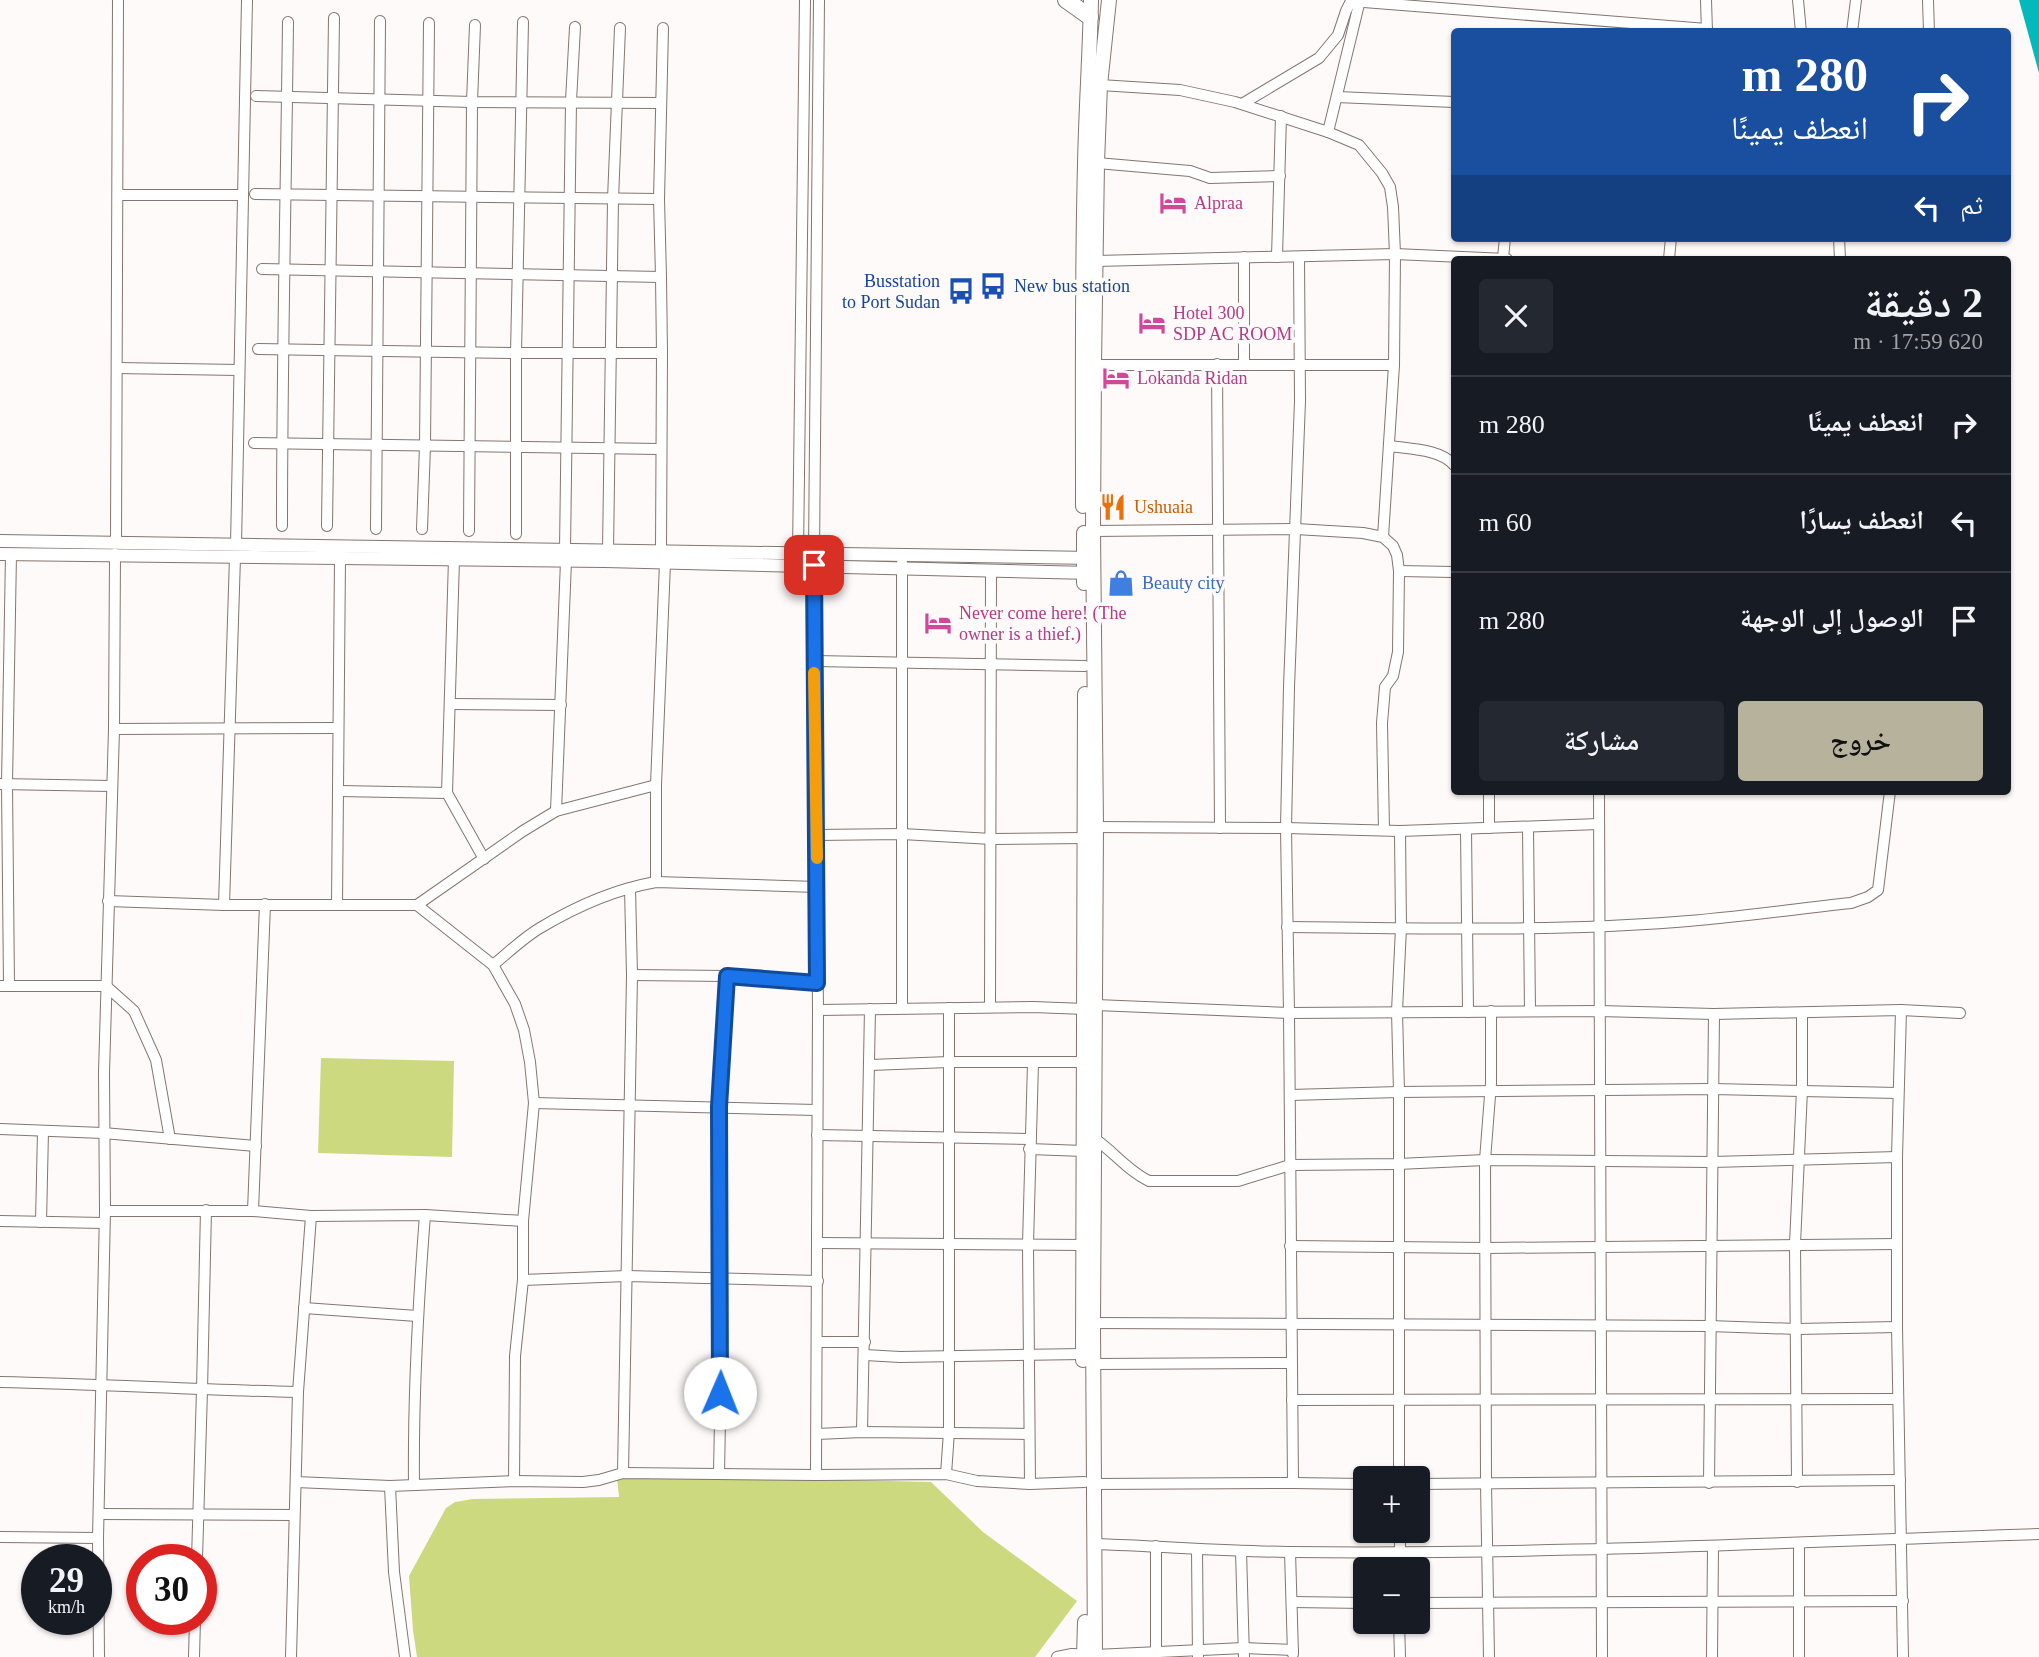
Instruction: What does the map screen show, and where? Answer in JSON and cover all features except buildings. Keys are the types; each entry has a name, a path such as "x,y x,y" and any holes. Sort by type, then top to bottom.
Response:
{"main road":[{"path":"1066,0 1090,17"},
{"path":"1088,1359 1093,1323 1095,1139 1091,1007 1089,573 1083,275 1091,0"},
{"path":"1088,558 1093,531 1097,163 1100,85 1109,0"},
{"path":"1089,573 1085,666 1089,831"},
{"path":"1089,1656 1084,1151 1085,1062 1091,1007"},
{"path":"1089,1483 1093,1544 1089,1656"}],"street":[{"path":"99,1657 98,1538 105,1211 103,1133 114,729 118,0"},
{"path":"224,905 247,0"},
{"path":"798,553 805,0"},
{"path":"816,1475 818,1010 814,559 819,0"},
{"path":"1328,132 1360,0"},
{"path":"1706,0 1707,28"},
{"path":"1798,0 1801,28"},
{"path":"1852,28 1856,0"},
{"path":"1928,0 1929,28"},
{"path":"1242,104 1320,58 1338,35 1351,1 1684,28"},
{"path":"327,526 334,19"},
{"path":"376,529 380,21"},
{"path":"282,526 288,22"},
{"path":"516,534 516,353 523,22"},
{"path":"422,528 429,23"},
{"path":"469,531 475,25"},
{"path":"556,811 565,555 571,101 575,27"},
{"path":"608,551 613,199 620,27"},
{"path":"656,882 663,557 659,199 663,28"},
{"path":"1100,85 1180,90 1281,116 1359,145 1386,180 1390,187 1393,207 1395,254 1394,365 1384,537"},
{"path":"256,96 472,102 662,103"},
{"path":"1336,97 1451,102"},
{"path":"1277,257 1281,116"},
{"path":"1097,163 1190,171 1210,178 1280,176"},
{"path":"255,194 659,199"},
{"path":"118,195 243,195"},
{"path":"1095,261 1395,254 1451,257"},
{"path":"1244,257 1244,364"},
{"path":"1293,1483 1286,828 1300,365 1299,257"},
{"path":"262,269 661,277"},
{"path":"258,349 662,353"},
{"path":"1217,364 1220,828"},
{"path":"1094,365 1394,365"},
{"path":"117,368 239,370"},
{"path":"800,375 815,375"},
{"path":"254,443 660,449"},
{"path":"1390,446 1436,454 1451,461"},
{"path":"1093,531 1296,529 1384,537 1395,550 1399,571 1398,659 1393,676 1385,687 1382,723 1384,830"},
{"path":"0,541 116,549 235,551 902,561 1088,558"},
{"path":"116,549 5,554 5,986 106,986 134,1011 156,1060 170,1139"},
{"path":"235,551 341,557 399,553 454,559 608,551 663,557 798,553 814,559"},
{"path":"337,905 341,557"},
{"path":"454,559 447,793 484,859"},
{"path":"902,561 991,570 1089,573"},
{"path":"902,561 902,1008"},
{"path":"990,1007 991,570"},
{"path":"1399,571 1451,572"},
{"path":"814,661 1085,666"},
{"path":"450,704 561,705"},
{"path":"114,729 337,729"},
{"path":"4,784 111,786"},
{"path":"108,901 224,905 417,905 556,811 656,785"},
{"path":"339,791 447,793"},
{"path":"1489,795 1489,828"},
{"path":"1599,795 1602,1657"},
{"path":"1287,927 1600,927 1678,922 1851,903 1878,890 1890,795"},
{"path":"816,835 902,834 992,838 1089,831 1220,828 1400,831 1599,824"},
{"path":"1528,828 1530,1011"},
{"path":"1466,829 1468,1012"},
{"path":"1399,1466 1397,1011 1401,928 1400,831"},
{"path":"493,965 539,929 591,902 630,888 656,882 817,887"},
{"path":"623,1474 632,975 630,888"},
{"path":"253,1211 265,904"},
{"path":"417,905 493,965 515,1004 524,1030 530,1062 534,1103 523,1221 523,1280 516,1356 514,1481"},
{"path":"632,975 727,976 817,983"},
{"path":"719,1473 719,1107 727,976"},
{"path":"818,1010 1091,1007 1289,1013 1600,1011 1714,1014 1901,1010 1960,1013"},
{"path":"946,1474 949,1432 949,1008"},
{"path":"862,1432 870,1009"},
{"path":"1901,1010 1897,1157 1897,1327 1903,1657"},
{"path":"1489,1657 1486,1551 1485,1160 1491,1083 1491,1011"},
{"path":"1797,1482 1795,1244 1802,1090 1802,1013"},
{"path":"1709,1483 1714,1014"},
{"path":"870,1065 1085,1062"},
{"path":"1030,1484 1028,1244 1032,1063"},
{"path":"1290,1096 1399,1092 1713,1089 1898,1093"},
{"path":"534,1103 817,1110"},
{"path":"0,1129 103,1133 256,1146"},
{"path":"41,1222 43,1131"},
{"path":"817,1135 948,1138 1084,1151"},
{"path":"1095,1139 1149,1181 1238,1181 1290,1165 1485,1160 1711,1162 1897,1157"},
{"path":"197,1544 206,1210"},
{"path":"105,1211 253,1211 311,1216 425,1215 523,1221"},
{"path":"414,1485 413,1422 417,1316 425,1215"},
{"path":"291,1657 298,1392 311,1216"},
{"path":"0,1221 104,1223"},
{"path":"818,1243 1084,1245"},
{"path":"1290,1245 1601,1248 1897,1244"},
{"path":"523,1280 627,1276 818,1281"},
{"path":"304,1308 417,1316"},
{"path":"1093,1323 1601,1325 1797,1329 1897,1327"},
{"path":"818,1342 865,1342"},
{"path":"865,1355 1028,1355 1088,1359 1291,1363"},
{"path":"0,1382 298,1392"},
{"path":"1292,1399 1898,1399"},
{"path":"817,1434 1029,1434"},
{"path":"296,1482 390,1486 514,1481 583,1482 623,1474 719,1473 946,1474 977,1481 1030,1484 1353,1484"},
{"path":"1430,1484 1900,1480"},
{"path":"390,1486 394,1572 405,1657"},
{"path":"99,1514 294,1514"},
{"path":"1093,1544 1290,1552 1601,1550 2039,1534"},
{"path":"0,1537 98,1538"},
{"path":"1401,1543 1401,1557"},
{"path":"1799,1544 1799,1657"},
{"path":"1156,1546 1156,1654"},
{"path":"1713,1546 1713,1657"},
{"path":"1197,1549 1198,1654"},
{"path":"1241,1551 1244,1653"},
{"path":"1057,1657 1072,1654 1293,1653 1290,1552"},
{"path":"1430,1603 1903,1601"},
{"path":"1292,1602 1353,1603"},
{"path":"1399,1634 1400,1657"},
{"path":"194,1657 195,1635"}],"green space":[{"path":"321,1058 454,1061 452,1157 318,1153"},
{"path":"617,1478 931,1482 983,1532 1077,1601 1035,1657 417,1657 409,1576 446,1508 455,1502 473,1499 619,1497"}],"water":[{"path":"2019,0 2039,0 2039,73"}],"slow traffic":[{"path":"814,673 817,858"}],"place":[{"name":"Alpraa","path":"1173,203"},
{"name":"New bus station","path":"993,286"},
{"name":"Busstation to Port Sudan","path":"961,291"},
{"name":"Hotel 300 SDP AC ROOM","path":"1152,323"},
{"name":"Lokanda Ridan","path":"1116,378"},
{"name":"Ushuaia","path":"1113,507"},
{"name":"Beauty city","path":"1121,583"},
{"name":"Never come here! (The owner is a thief.)","path":"938,623"}],"route":[{"path":"720,1393 719,1107 727,976 817,983 814,565"}]}
